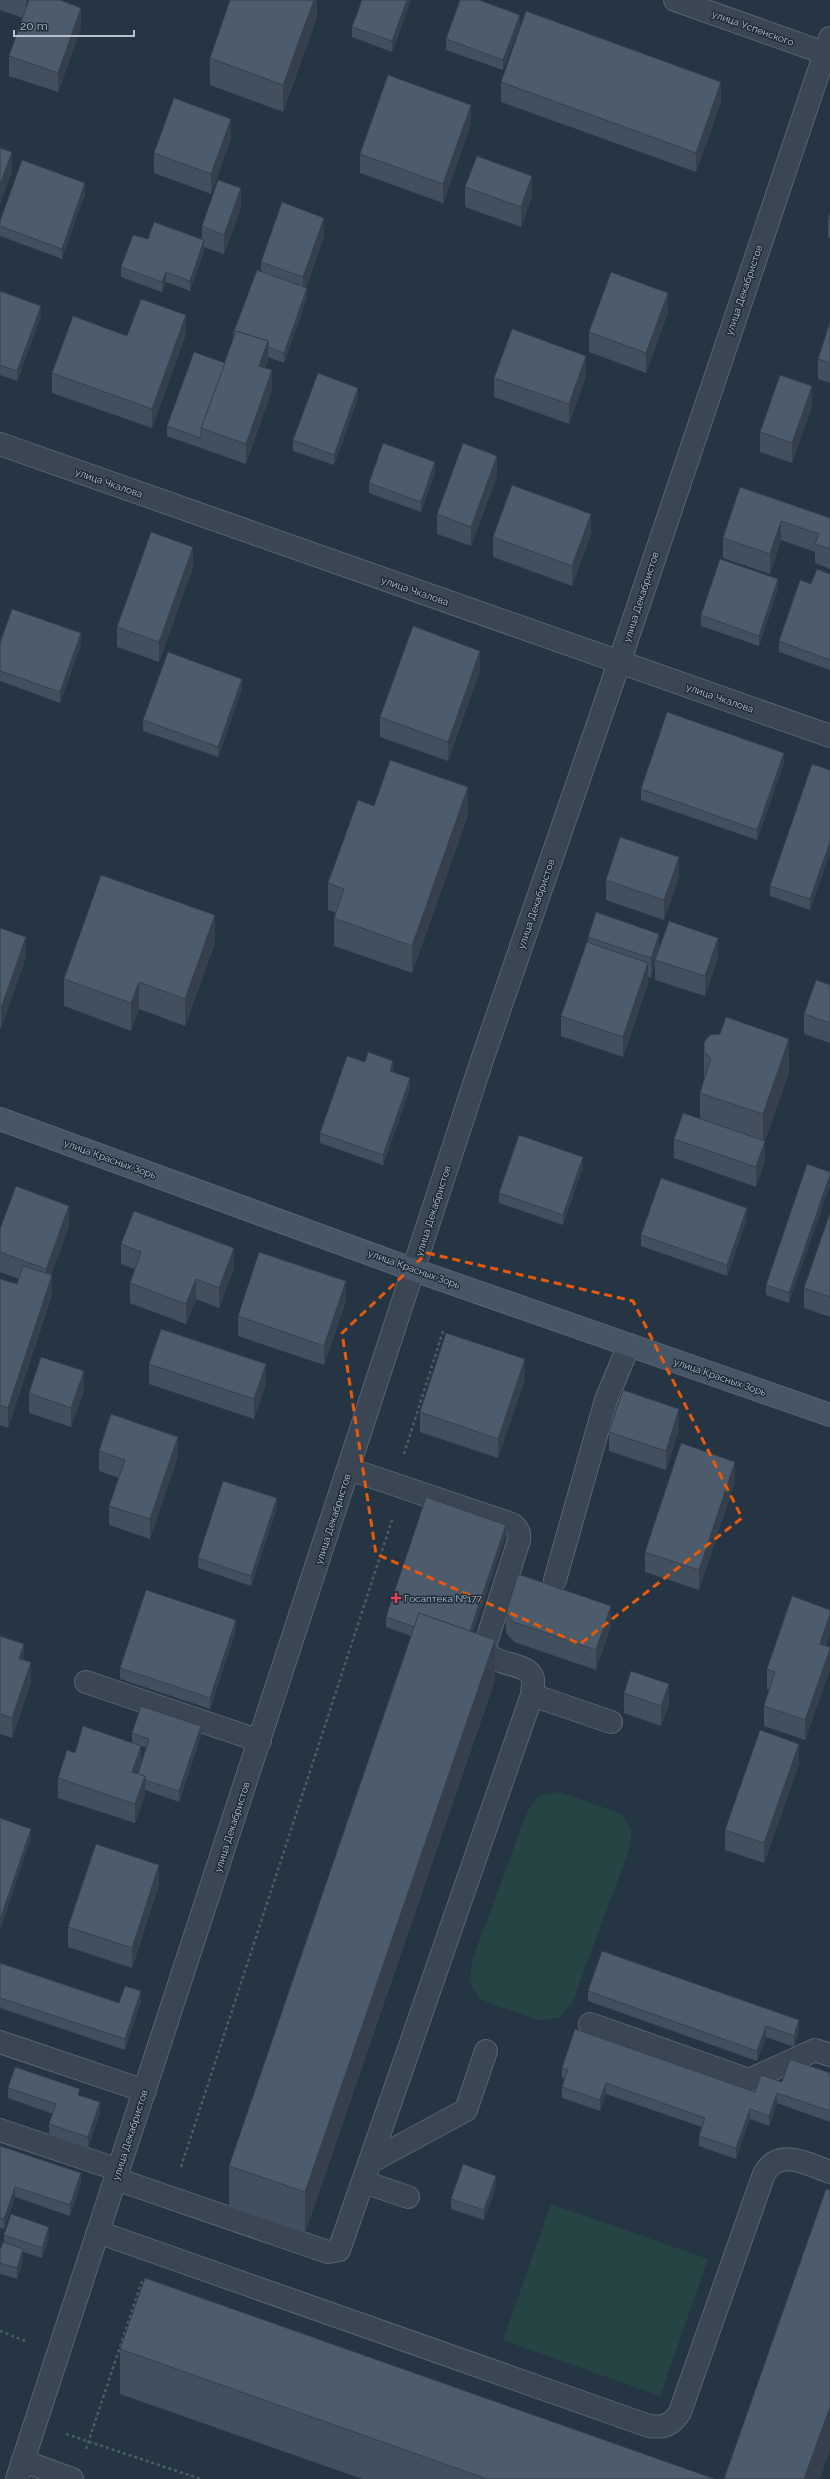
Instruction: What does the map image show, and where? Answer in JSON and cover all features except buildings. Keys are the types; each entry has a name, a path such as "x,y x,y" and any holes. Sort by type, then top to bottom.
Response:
{"main road":[{"name":"улица Красных Зорь","path":"0,1119 414,1270 830,1416"}],"street":[{"name":"улица Успенского","path":"675,0 828,49"},
{"name":"улица Декабристов","path":"20,2470 482,1060 620,663 828,49"},
{"name":"улица Чкалова","path":"0,444 830,736"},
{"path":"554,1580 606,1400 629,1345"},
{"path":"0,2130 117,2174 171,2198 328,2252 334,2253 343,2245 532,1695 533,1679 525,1670 492,1658 484,1649 520,1540 520,1534 517,1528 512,1524 349,1469"},
{"path":"86,1682 260,1741"},
{"path":"532,1695 610,1722"},
{"path":"590,2024 749,2080 815,2050 830,2055"},
{"path":"0,2042 145,2091"},
{"path":"372,2161 466,2110 486,2051"},
{"path":"98,2232 641,2424 658,2427 667,2426 675,2420 680,2412 768,2166 776,2160 785,2158 830,2172"},
{"path":"364,2182 408,2197"},
{"path":"20,2470 72,2479"}],"path":[{"path":"171,2198 394,1514 394,1484 443,1330"},
{"path":"84,2456 153,2251"},
{"path":"35,2424 201,2479"}],"highlighted area":[{"path":"427,1253 633,1301 742,1518 580,1644 376,1554 342,1333"}],"green space":[{"path":"559,1792 622,1814 632,1831 628,1853 572,2003 560,2017 539,2021 480,1999 469,1982 473,1958 528,1810 539,1796"},
{"path":"551,2204 708,2259 660,2396 503,2340"}],"place":[{"name":"Госаптека №177","path":"396,1598"}]}
